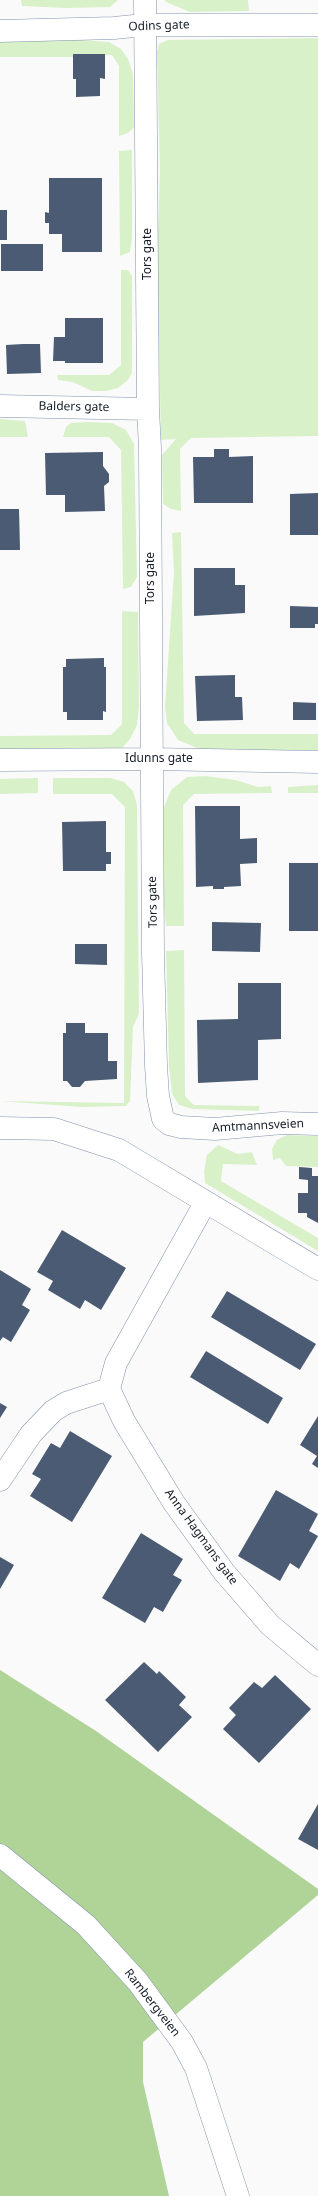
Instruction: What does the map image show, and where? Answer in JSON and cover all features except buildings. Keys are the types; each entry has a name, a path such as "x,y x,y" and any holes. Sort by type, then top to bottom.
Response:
{"street":[{"name":"Tors gate","path":"145,0 148,409 150,448 151,759 156,1066 158,1096 163,1119 169,1124 198,1128"},
{"name":"Odins gate","path":"0,31 114,28 144,25 318,25"},
{"name":"Balders gate","path":"0,406 148,409"},
{"name":"Idunns gate","path":"0,760 151,759 318,762"},
{"name":"Amtmannsveien","path":"198,1128 282,1123 318,1124"},
{"path":"0,1128 54,1129 119,1150 318,1269"},
{"path":"0,1480 31,1434 53,1411 66,1403 109,1389 116,1363 205,1202"},
{"name":"Anna Hagmans gate","path":"109,1389 124,1420 174,1503 224,1572 270,1624 318,1665"},
{"name":"Rambergveien","path":"0,1855 86,1925 138,1982 182,2042 196,2068 238,2196"}],"green space":[{"path":"21,0 118,0 110,7 66,8 22,6"},
{"path":"165,0 248,0 249,11 190,12 166,2"},
{"path":"318,38 318,436 191,438 180,449 181,511 171,509 163,504 162,455 176,439 161,440 157,262 160,170 157,52 159,44 168,40"},
{"path":"80,40 109,42 121,49 128,59 133,74 134,127 128,133 119,136 119,66 112,55 73,54 73,57 0,57 0,42"},
{"path":"132,150 132,238 130,252 120,256 119,151"},
{"path":"121,270 128,270 132,276 132,373 128,380 118,388 106,391 92,391 73,382 58,380 57,375 109,375 121,365"},
{"path":"0,419 25,421 28,437 0,437"},
{"path":"71,423 112,423 126,430 134,444 137,577 131,587 123,589 121,450 109,437 63,437 66,427"},
{"path":"181,532 184,723 194,734 318,734 318,750 202,750 178,740 167,723 165,707 174,572 172,533"},
{"path":"122,611 138,612 139,707 137,725 130,739 122,748 112,749 0,749 0,736 111,735 122,724"},
{"path":"206,776 235,780 258,787 271,786 272,793 194,794 183,805 184,926 166,926 164,904 164,807 171,790 187,777"},
{"path":"38,778 38,793 0,794 0,779"},
{"path":"53,778 110,778 124,782 133,791 137,805 139,1014 133,1027 130,1101 126,1106 82,1107 0,1101 124,1103 125,807 112,794 53,794"},
{"path":"318,785 318,793 288,793 288,787"},
{"path":"184,950 185,1096 194,1105 259,1106 259,1111 193,1109 179,1105 172,1094 169,1065 166,951"},
{"path":"287,1135 318,1136 318,1167 286,1166 280,1158 273,1160 272,1149 277,1140"},
{"path":"218,1145 238,1154 252,1152 257,1165 223,1164 221,1181 318,1238 318,1251 205,1183 204,1171 207,1155"},
{"path":"0,1670 96,1731 318,1889 318,1895 143,2042 143,2082 169,2196 0,2196"}]}
